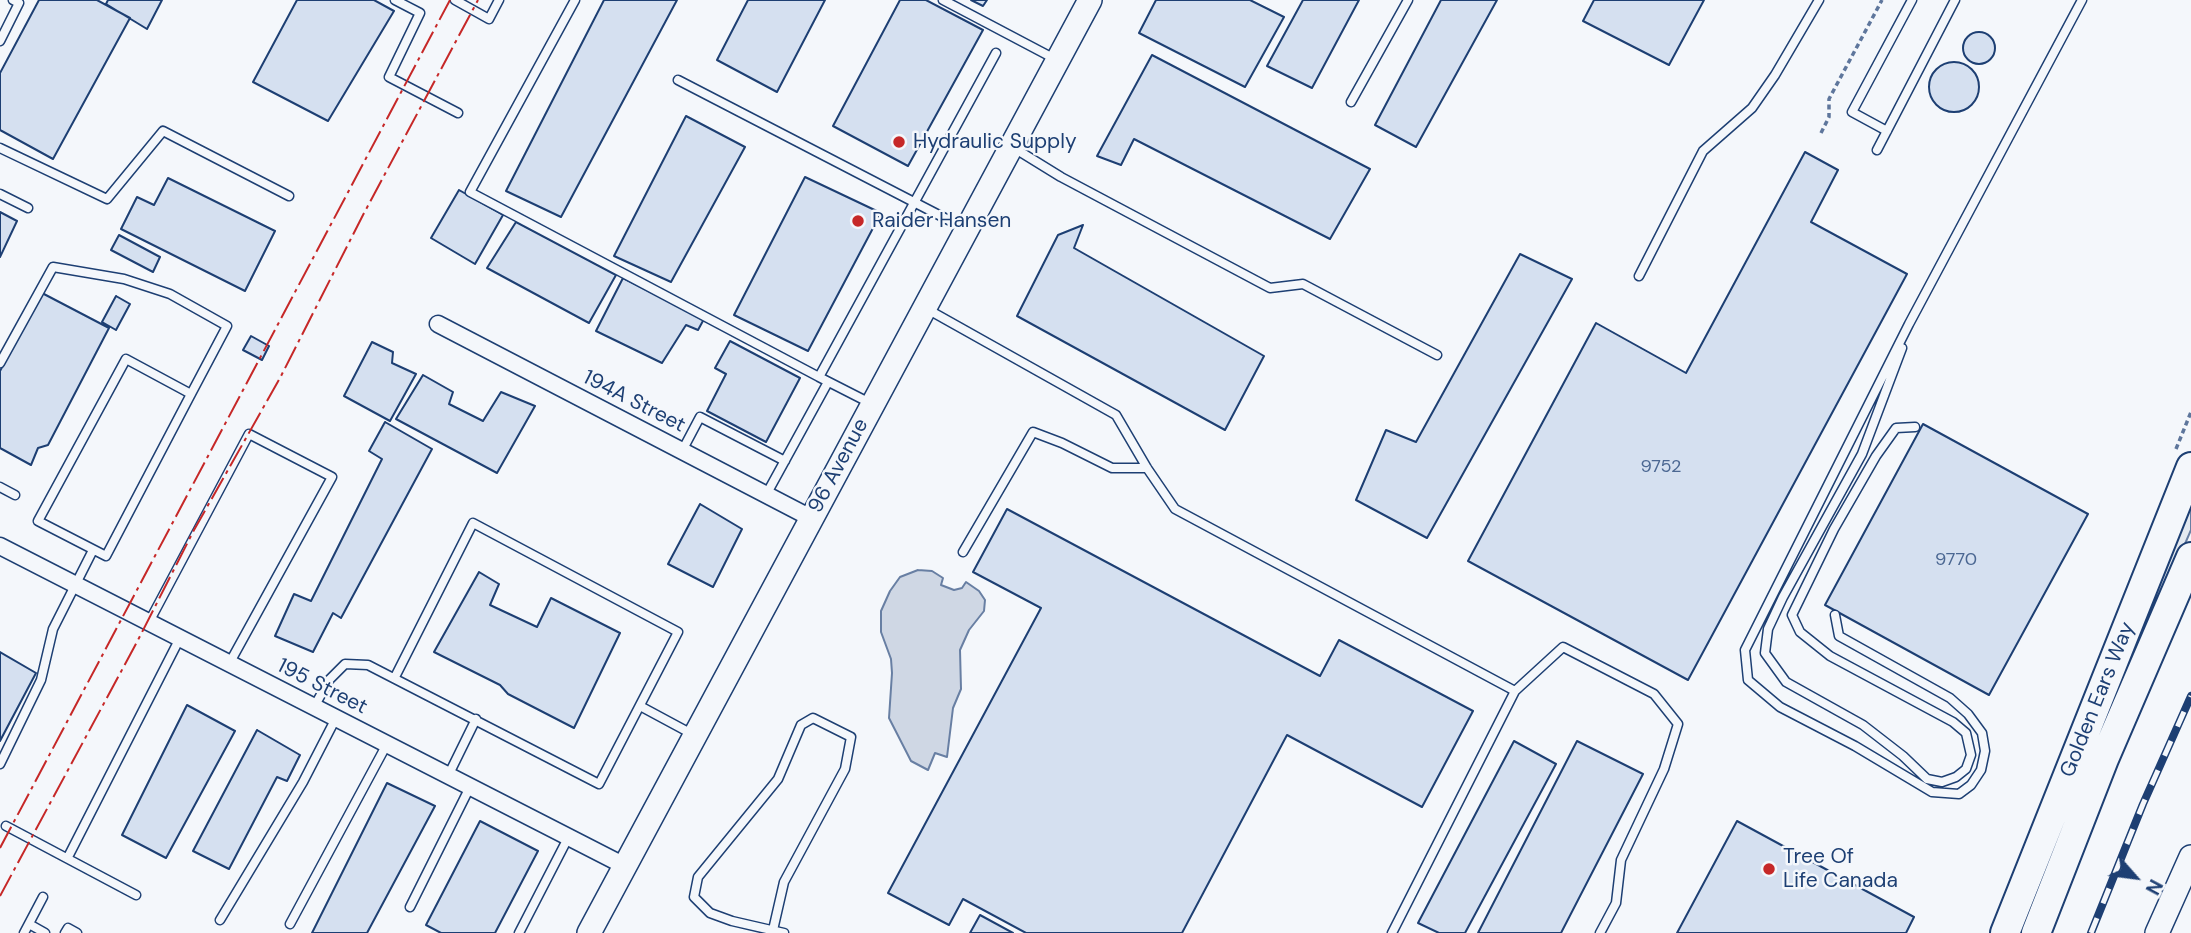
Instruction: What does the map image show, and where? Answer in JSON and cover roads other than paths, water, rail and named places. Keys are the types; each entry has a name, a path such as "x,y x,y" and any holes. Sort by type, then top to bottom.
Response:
{"highway":[{"name":"Golden Ears Way","path":"2005,933 2191,467"},
{"name":"Golden Ears Way","path":"2036,933 2104,760 2191,557"}],"main road":[{"name":"96 Avenue","path":"590,933 1090,0"},
{"path":"2157,933 2191,857"}],"street":[{"name":"194A Street","path":"438,324 811,518"},
{"name":"195 Street","path":"0,546 625,866"}],"lane":[{"path":"0,41 19,4 13,0"},
{"path":"396,0 420,13 389,76 458,113"},
{"path":"455,0 489,19 499,0"},
{"path":"575,0 470,192 872,404"},
{"path":"943,0 1058,61"},
{"path":"1351,102 1408,0"},
{"path":"1639,276 1703,150 1752,108 1775,75 1819,0"},
{"path":"1887,131 1852,112 1912,0"},
{"path":"1835,615 1839,636 1950,698 1968,714 1982,733 1985,751 1981,770 1971,785 1959,794 1932,792 1855,746 1780,707 1748,681 1745,650 1909,324 2082,0"},
{"path":"1877,150 1953,1"},
{"path":"819,377 996,53"},
{"path":"678,80 966,229"},
{"path":"0,148 107,199 163,131 289,196"},
{"path":"1011,147 1060,177 1270,288 1303,284 1437,355"},
{"path":"0,194 28,208"},
{"path":"0,363 53,267 124,279 170,294 227,326 106,556 38,522 126,359 191,394"},
{"path":"924,307 1116,415 1175,509 1515,691"},
{"path":"1909,324 1862,454 1783,597 1768,629 1765,653 1786,682 1863,725 1903,756 1927,779 1942,782 1956,778 1966,769 1971,755 1966,733 1953,722 1830,656 1800,632 1792,615 1834,529 1876,456 1896,428 1915,428"},
{"path":"766,495 828,382"},
{"path":"682,451 700,417 785,461"},
{"path":"963,552 1033,432 1112,468 1147,468"},
{"path":"149,622 249,434 320,470 332,477 229,664"},
{"path":"0,487 15,495"},
{"path":"314,707 329,680 345,664 368,665 599,784 678,632 473,523 395,677"},
{"path":"0,764 41,680 53,629 93,550"},
{"path":"68,857 180,638"},
{"path":"1392,933 1515,691 1563,647 1654,694 1678,724 1664,769 1621,860 1616,903 1600,933"},
{"path":"640,706 695,736"},
{"path":"220,920 303,782 336,718"},
{"path":"773,930 783,882 845,769 851,737 813,718 801,725 778,779 698,877 694,897 710,913 784,933"},
{"path":"448,776 476,719"},
{"path":"290,924 387,744"},
{"path":"410,907 470,787"},
{"path":"6,826 136,895"},
{"path":"519,933 568,838"},
{"path":"24,933 43,897"},
{"path":"29,924 45,933"},
{"path":"65,933 68,928 77,933"}],"railway":[{"path":"2091,933 2143,804 2191,696"}],"place":[{"name":"Hydraulic Supply","path":"899,142"},
{"name":"Raider Hansen","path":"858,221"},
{"name":"Tree Of Life Canada","path":"1769,869"}]}
